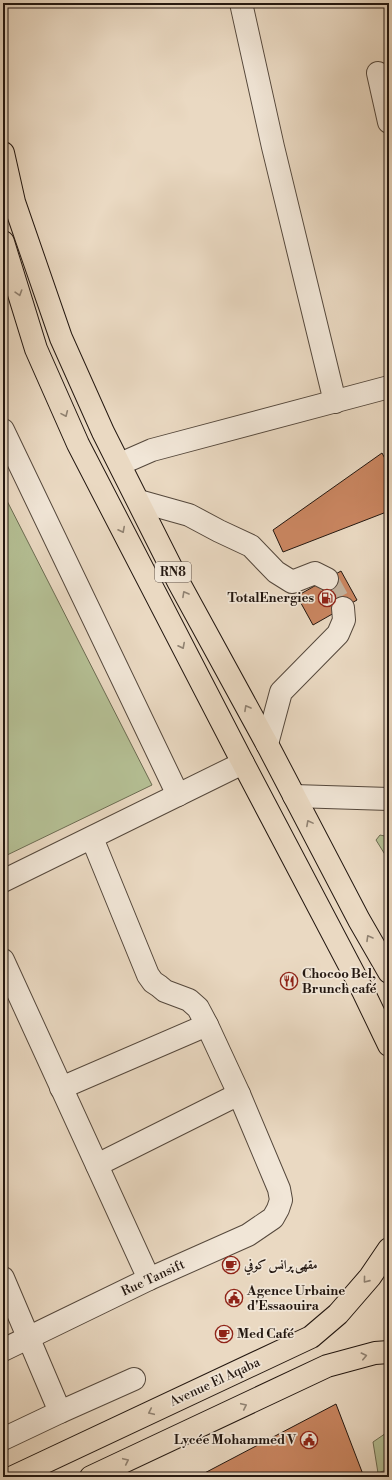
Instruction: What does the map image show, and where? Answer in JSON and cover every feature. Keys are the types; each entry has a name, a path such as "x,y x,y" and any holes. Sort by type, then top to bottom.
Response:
{"main road":[{"name":"RN8","path":"3,153 14,202 61,338 103,432 139,501 178,583 267,744 359,920 389,972"},
{"name":"RN8","path":"3,242 36,349 78,444 243,764 364,992 389,1045"},
{"name":"Avenue El Aqaba","path":"12,1477 311,1337 338,1314 370,1277 389,1249"},
{"path":"91,1477 327,1366 375,1353 389,1352"}],"street":[{"path":"241,3 274,154 335,402"},
{"path":"378,73 389,122"},
{"path":"120,464 152,450 389,387"},
{"path":"3,432 178,795"},
{"path":"139,501 189,515 218,531 251,546 276,572 292,582 315,573 327,579"},
{"path":"267,744 281,692 338,634 344,620 342,608"},
{"path":"3,881 243,764"},
{"path":"294,796 389,799"},
{"path":"92,838 148,975 153,982 165,991 189,1000 194,1004 207,1025 239,1094 97,1165"},
{"path":"3,960 149,1279"},
{"path":"61,1088 207,1025"},
{"name":"Rue Tansift","path":"3,1350 149,1279 248,1235 273,1218 281,1200 279,1189 239,1094"},
{"path":"3,1278 60,1412"},
{"path":"3,1439 60,1412 134,1380"}],"green space":[{"path":"3,493 152,785 3,857"},
{"path":"380,835 389,837 389,861 376,840"},
{"path":"389,1431 389,1469 378,1473 373,1442"}],"building":[{"path":"382,453 389,466 389,511 283,552 273,530"},
{"name":"TotalEnergies","path":"341,571 357,600 313,625 297,596"},
{"name":"Lycée Mohammed V","path":"336,1404 364,1477 197,1477"}],"tunnel":[{"path":"327,579 343,608"}],"place":[{"name":"TotalEnergies","path":"327,598"},
{"name":"Chocoo Bel, Brunch café","path":"289,981"},
{"name":"مقهى پرانس كوفي","path":"231,1265"},
{"name":"Agence Urbaine d'Essaouira","path":"234,1298"},
{"name":"Med Café","path":"224,1334"},
{"name":"Lycée Mohammed V","path":"309,1440"}]}
